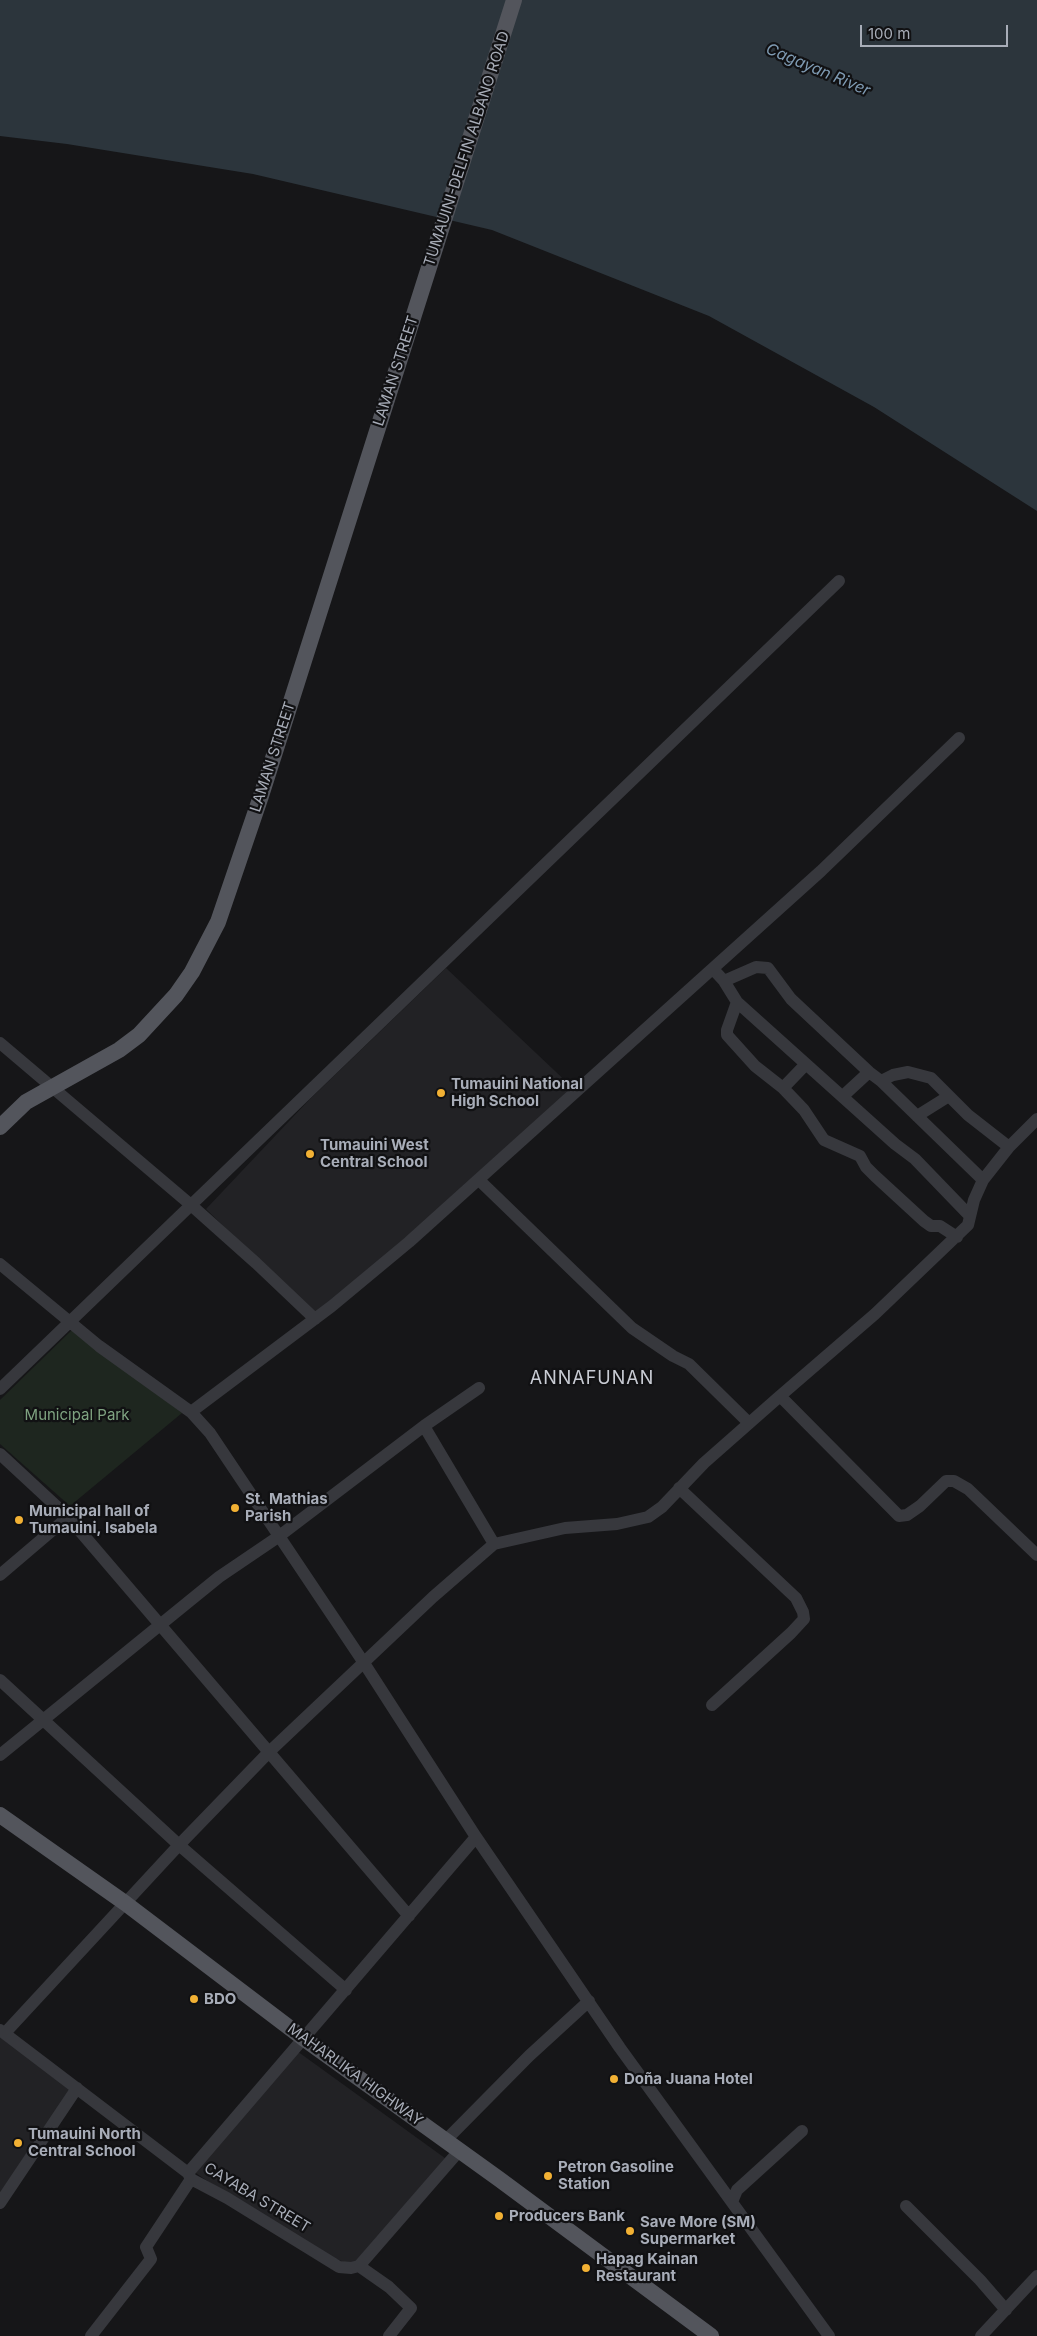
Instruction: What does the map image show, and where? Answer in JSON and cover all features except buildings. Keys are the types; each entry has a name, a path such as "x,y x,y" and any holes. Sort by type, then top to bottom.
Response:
{"main road":[{"name":"TUMAUINI-DELFIN ALBANO ROAD","path":"420,298 514,0"},
{"name":"LAMAN STREET","path":"0,1127 26,1102 119,1050 158,1016 192,972 218,922 261,796 420,298"},
{"name":"MAHARLIKA HIGHWAY","path":"0,1815 125,1903 303,2038 711,2336"}],"street":[{"path":"0,1389 68,1321 839,581"},
{"path":"191,1412 374,1272 479,1180 821,871 959,738"},
{"path":"724,980 756,967 768,968 792,998 983,1180"},
{"path":"713,969 724,980 737,1002 895,1144 915,1159 970,1216"},
{"path":"737,1002 727,1035 733,1045 755,1066 783,1088 804,1110 824,1140 860,1156 866,1167 924,1221 931,1226 940,1226 956,1238"},
{"path":"0,1043 191,1205 315,1319"},
{"path":"783,1088 806,1064"},
{"path":"843,1096 869,1072"},
{"path":"881,1081 893,1075 908,1072 931,1078 985,1130 1009,1147"},
{"path":"917,1116 949,1096"},
{"path":"2,2031 178,1845 270,1752 494,1544 565,1528 617,1524 648,1517 662,1507 679,1488 748,1423 862,1326 956,1238 968,1225 974,1200 983,1180 1009,1147 1037,1119"},
{"path":"479,1180 632,1328 672,1356 690,1364 748,1423"},
{"path":"0,1264 99,1346 191,1412 222,1448 476,1837 620,2048 829,2336"},
{"path":"0,1755 218,1577 278,1536 424,1426 478,1388"},
{"path":"780,1396 899,1516 907,1516 946,1481 954,1481 968,1489 1037,1555"},
{"path":"424,1426 494,1544"},
{"path":"0,1454 68,1517 409,1916"},
{"path":"679,1488 796,1598 804,1612 804,1619 791,1633 712,1705"},
{"path":"0,1575 68,1517"},
{"path":"0,1680 45,1719 178,1845 346,1990"},
{"path":"91,2336 151,2259 146,2247 190,2176 303,2038 476,1837"},
{"path":"445,2141 529,2056 589,2002"},
{"name":"CAYABA STREET","path":"2,2031 190,2176 339,2267 351,2268 359,2266"},
{"path":"0,2202 77,2088"},
{"path":"732,2202 737,2190 802,2131"},
{"path":"389,2336 411,2308 389,2287 359,2266 459,2151"},
{"path":"906,2206 962,2262 1006,2310"},
{"path":"981,2336 1037,2276"}],"shaded area":[{"path":"446,968 573,1088 427,1222 316,1313 281,1283 206,1209 310,1099"},
{"name":"Tumauini North Central School","path":"0,2035 74,2087 0,2198"},
{"path":"297,2051 449,2161 358,2262 344,2262 323,2254 256,2215 193,2171"}],"green space":[{"name":"Municipal Park","path":"73,1329 182,1413 70,1506 0,1444 0,1400"}],"water":[{"name":"Cagayan River","path":"0,0 1037,0 1037,511 874,407 709,316 492,230 253,174 67,144 0,136"}],"place":[{"name":"Tumauini National High School","path":"441,1093"},
{"name":"Tumauini West Central School","path":"310,1154"},
{"name":"St. Mathias Parish","path":"235,1508"},
{"name":"Municipal hall of Tumauini, Isabela","path":"19,1520"},
{"name":"BDO","path":"194,1999"},
{"name":"Doña Juana Hotel","path":"614,2079"},
{"name":"Tumauini North Central School","path":"18,2143"},
{"name":"Petron Gasoline Station","path":"548,2176"},
{"name":"Producers Bank","path":"499,2216"},
{"name":"Save More (SM) Supermarket","path":"630,2231"},
{"name":"Hapag Kainan Restaurant","path":"586,2268"}],"district":[{"name":"ANNAFUNAN","path":"592,1379"}]}
